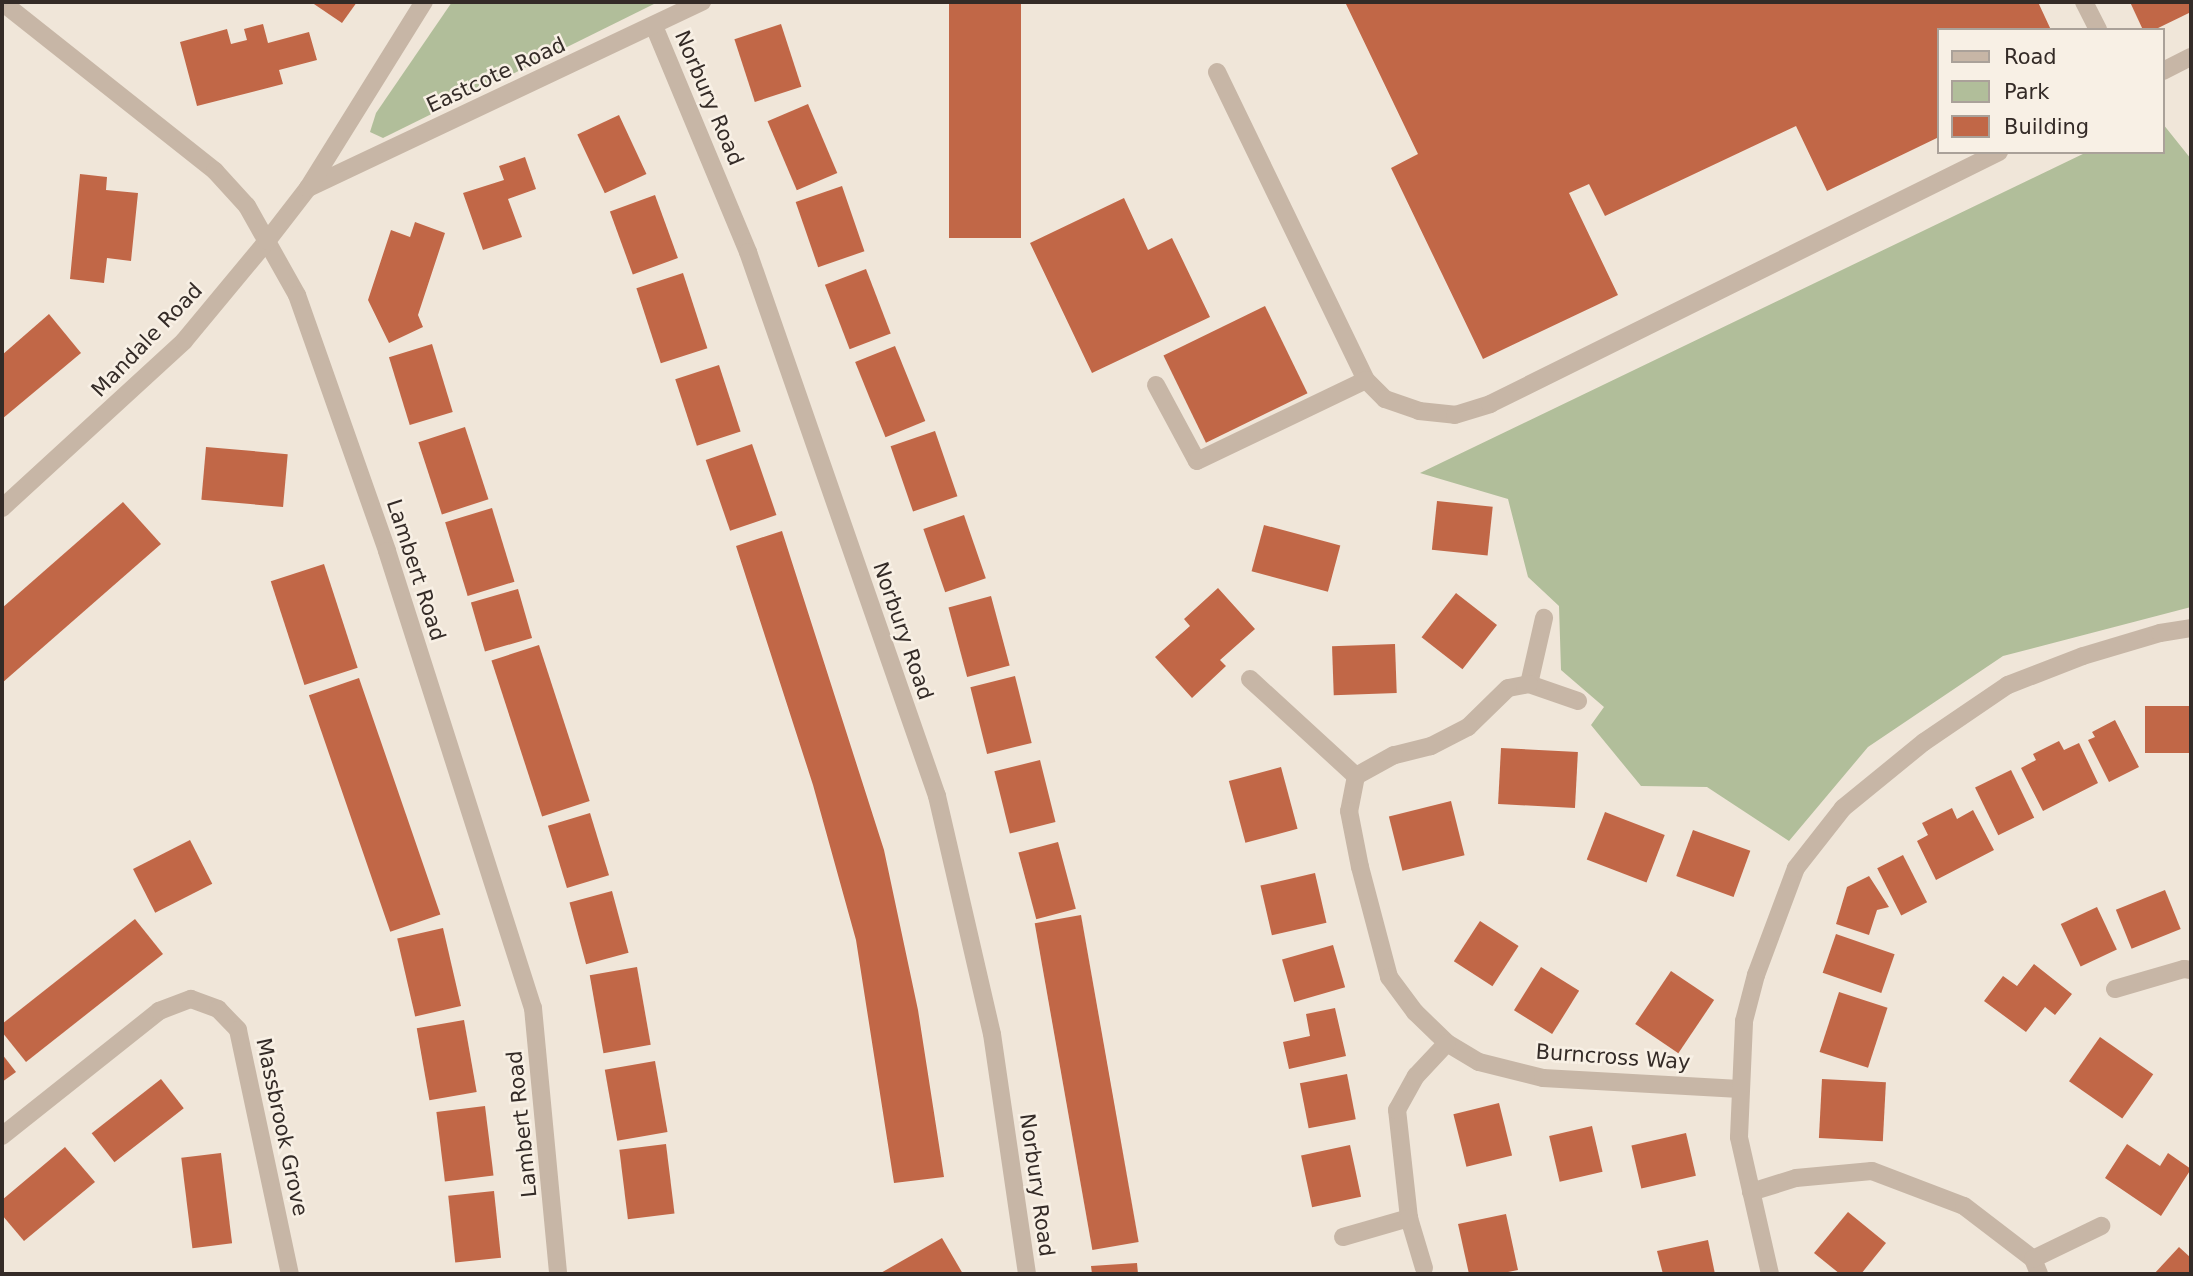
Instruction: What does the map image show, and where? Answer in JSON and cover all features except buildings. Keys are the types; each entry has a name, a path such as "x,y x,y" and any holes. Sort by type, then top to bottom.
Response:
{"street":[{"name":"Lambert Road","path":"2,2 215,171 247,206 297,295 387,551 533,1008 558,1274"},
{"name":"Mandale Road","path":"2,508 184,341 308,188 424,2"},
{"name":"Eastcote Road","path":"308,188 702,2"},
{"path":"2084,2 2097,28"},
{"name":"Norbury Road","path":"654,26 748,252 937,796 992,1034 1027,1274"},
{"path":"2165,70 2191,57"},
{"path":"1217,72 1366,380 1385,399 1419,411 1455,415 1490,404 1995,154"},
{"path":"1156,385 1197,461 1366,380"},
{"path":"1530,684 1544,618"},
{"path":"1770,1274 1738,1137 1744,1021 1781,902 1796,868 1843,808 1924,742 2008,685 2083,656 2160,633 2191,628"},
{"path":"1250,679 1356,776 1394,755 1431,746 1468,727 1508,688 1530,684 1578,701"},
{"name":"Burncross Way","path":"1356,776 1349,811 1360,867 1389,977 1415,1012 1447,1043 1479,1062 1543,1078 1740,1088"},
{"path":"2115,989 2184,969 2191,970"},
{"name":"Massbrook Grove","path":"2,1136 159,1011 191,999 218,1009 238,1030 290,1274"},
{"path":"1424,1268 1409,1219 1397,1110 1416,1076 1447,1043"},
{"path":"1751,1192 1796,1178 1872,1171 1964,1206 2036,1267 2101,1226"},
{"path":"1343,1237 1409,1219"}],"green space":[{"path":"452,2 658,2 383,138 370,132 376,113"},
{"path":"2165,126 2191,159 2191,607 2003,656 1868,747 1789,841 1707,787 1641,786 1591,725 1604,707 1561,670 1559,606 1528,577 1508,499 1420,473 2083,154 2165,154"}]}
